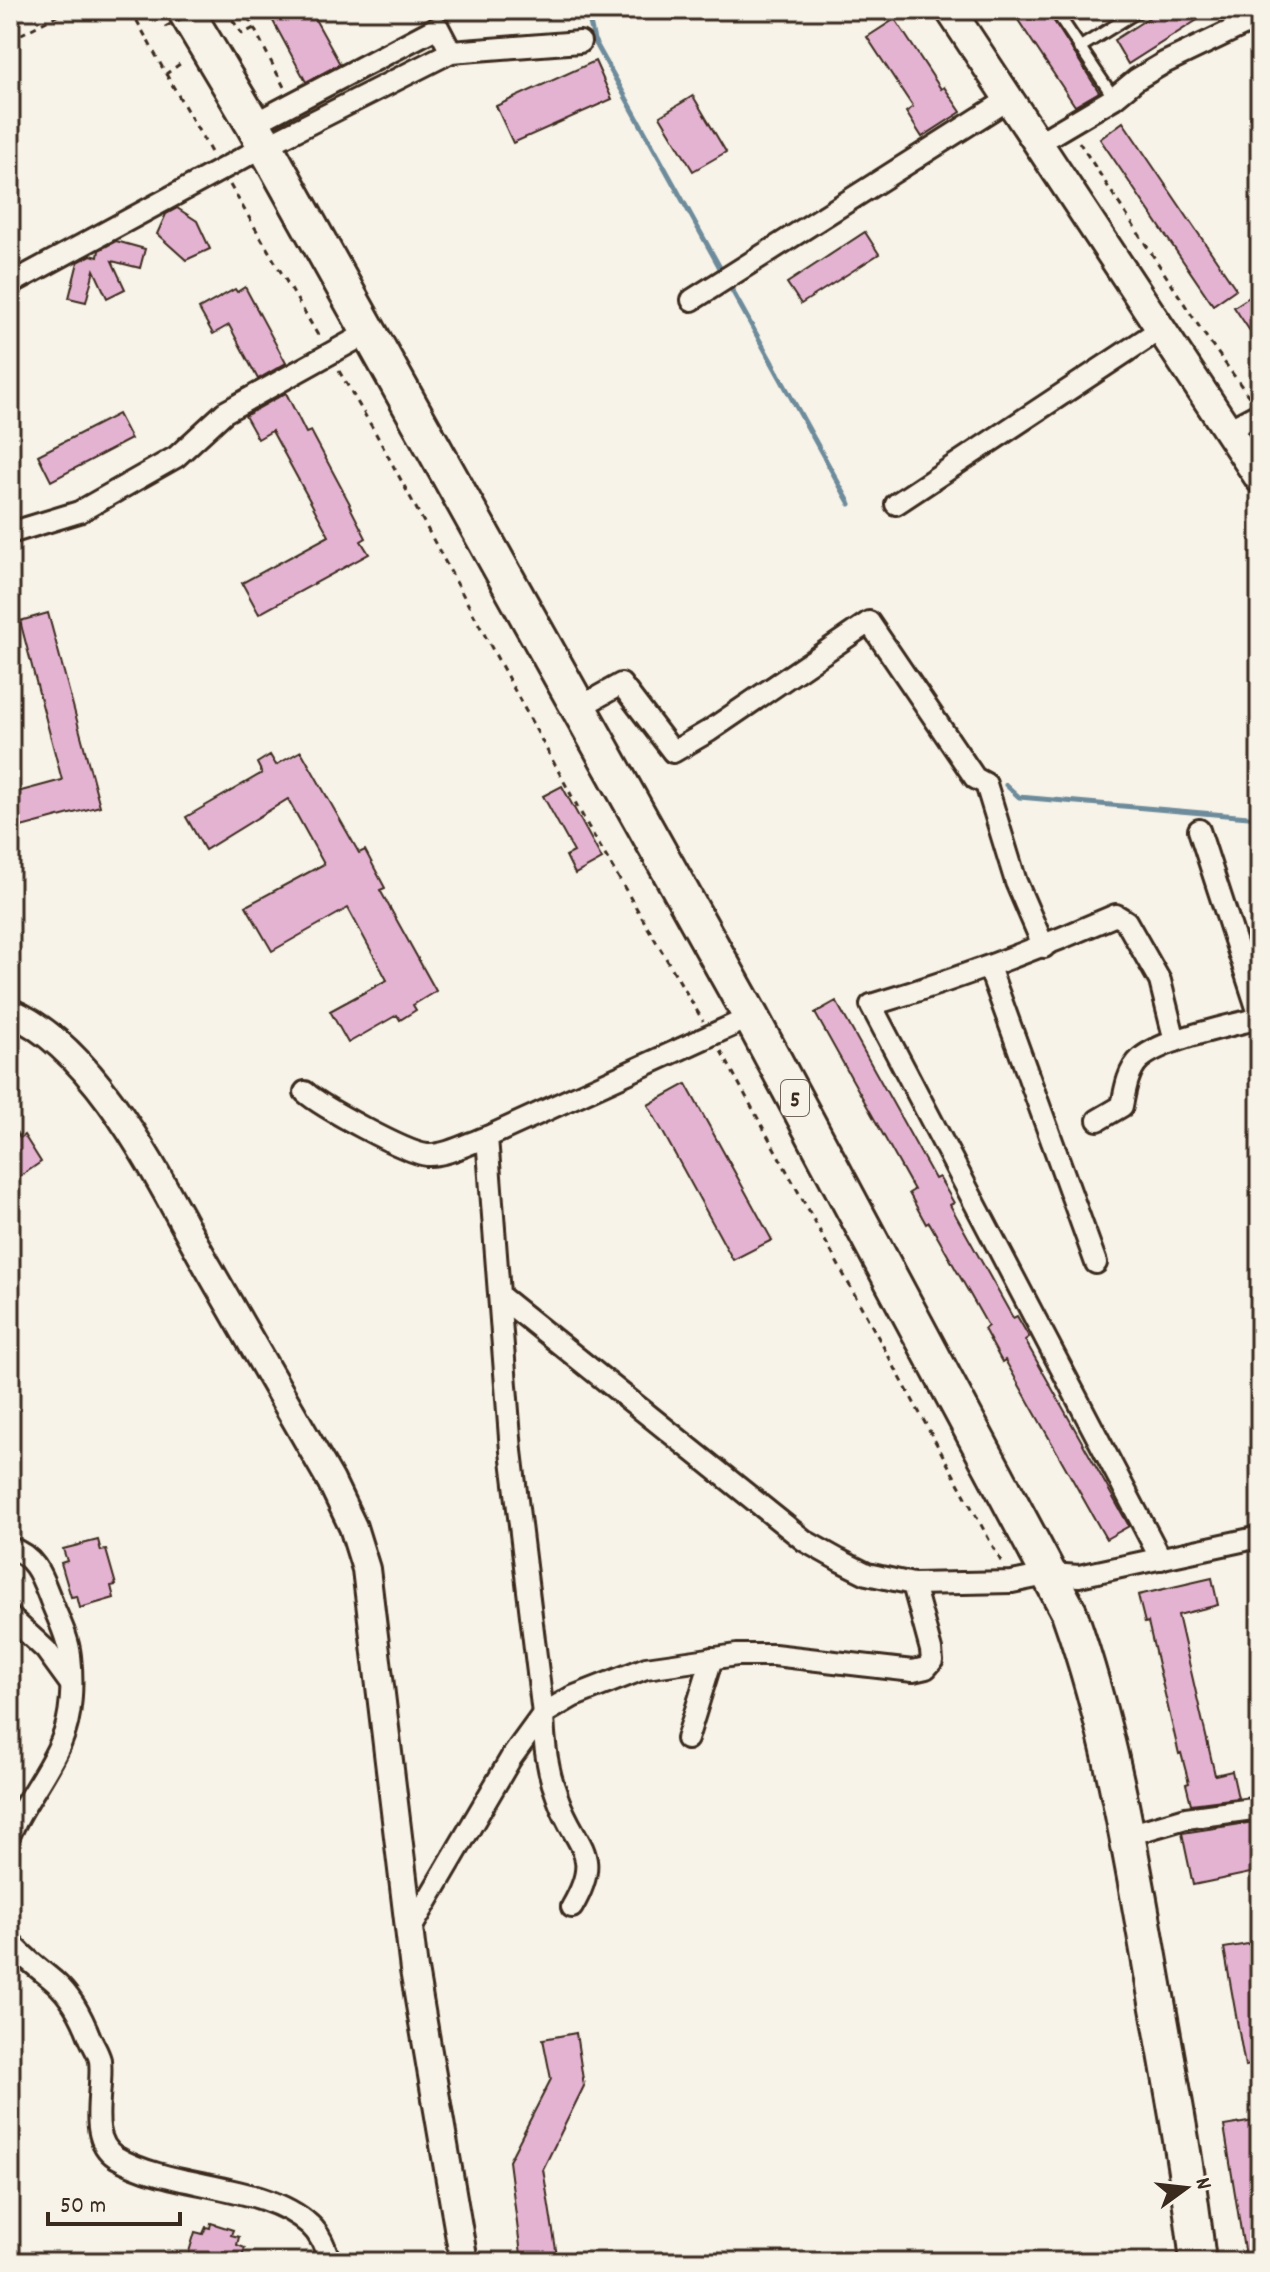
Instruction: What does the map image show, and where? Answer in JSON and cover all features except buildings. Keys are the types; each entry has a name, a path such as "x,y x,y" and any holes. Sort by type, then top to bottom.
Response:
{"highway":[{"name":"5","path":"175,19 259,135 751,1017 1051,1574 1080,1644 1128,1835 1198,2262"}],"main road":[{"path":"950,10 1260,479"}],"street":[{"path":"1038,143 1114,98 1164,63 1260,17"},
{"path":"10,284 221,170 293,104 438,27 451,52"},
{"path":"259,135 451,52 580,42"},
{"path":"692,300 1009,99"},
{"path":"896,504 1159,330"},
{"path":"10,533 79,512 176,457 225,412 369,332"},
{"path":"1228,430 1256,407"},
{"path":"578,708 621,684 673,752 869,622 975,778 986,784 1016,882 1044,947"},
{"path":"1098,1120 1122,1106 1128,1079 1140,1059 1175,1041 1260,1017 1199,830"},
{"path":"1161,1559 871,1005 1044,947 1116,915 1126,921 1160,981 1175,1041"},
{"path":"989,967 1096,1263"},
{"path":"10,1012 26,1018 66,1050 85,1069 130,1132 331,1481 353,1527 366,1569 409,1932 447,2176 464,2262"},
{"path":"305,1092 318,1103 358,1124 428,1155 487,1137 751,1017"},
{"path":"487,1137 511,1451 543,1714 545,1754 558,1801 583,1850 587,1866 585,1885 572,1907"},
{"path":"500,1296 805,1541 867,1574 913,1584 1012,1582 1051,1574 1079,1576 1260,1537"},
{"path":"10,1548 31,1558 40,1574 70,1656 69,1717 61,1743 10,1834"},
{"path":"409,1932 511,1758 543,1714 584,1692 646,1668 712,1658 774,1655 913,1671 926,1668 932,1661 931,1650 913,1584"},
{"path":"10,1617 46,1650 70,1683"},
{"path":"687,1739 712,1658"},
{"path":"1128,1835 1186,1818 1260,1808"},
{"path":"10,1941 24,1958 56,1983 83,2017 99,2058 102,2145 116,2157 159,2174 254,2198 291,2211 311,2226 324,2243 330,2262"}],"lane":[{"path":"1055,10 1114,98"},
{"path":"1079,48 1140,10"}],"path":[{"path":"10,40 68,10"},
{"path":"131,10 326,349"},
{"path":"175,19 197,10"},
{"path":"226,10 242,34 254,28"},
{"path":"244,10 293,104"},
{"path":"166,74 185,63"},
{"path":"1069,125 1202,331 1256,407"},
{"path":"334,363 588,826 709,1030"},
{"path":"717,1044 1012,1582"}],"waterway":[{"path":"587,10 594,40 724,275"},
{"path":"728,283 850,504"},
{"path":"1006,785 1019,797 1260,818"}]}
